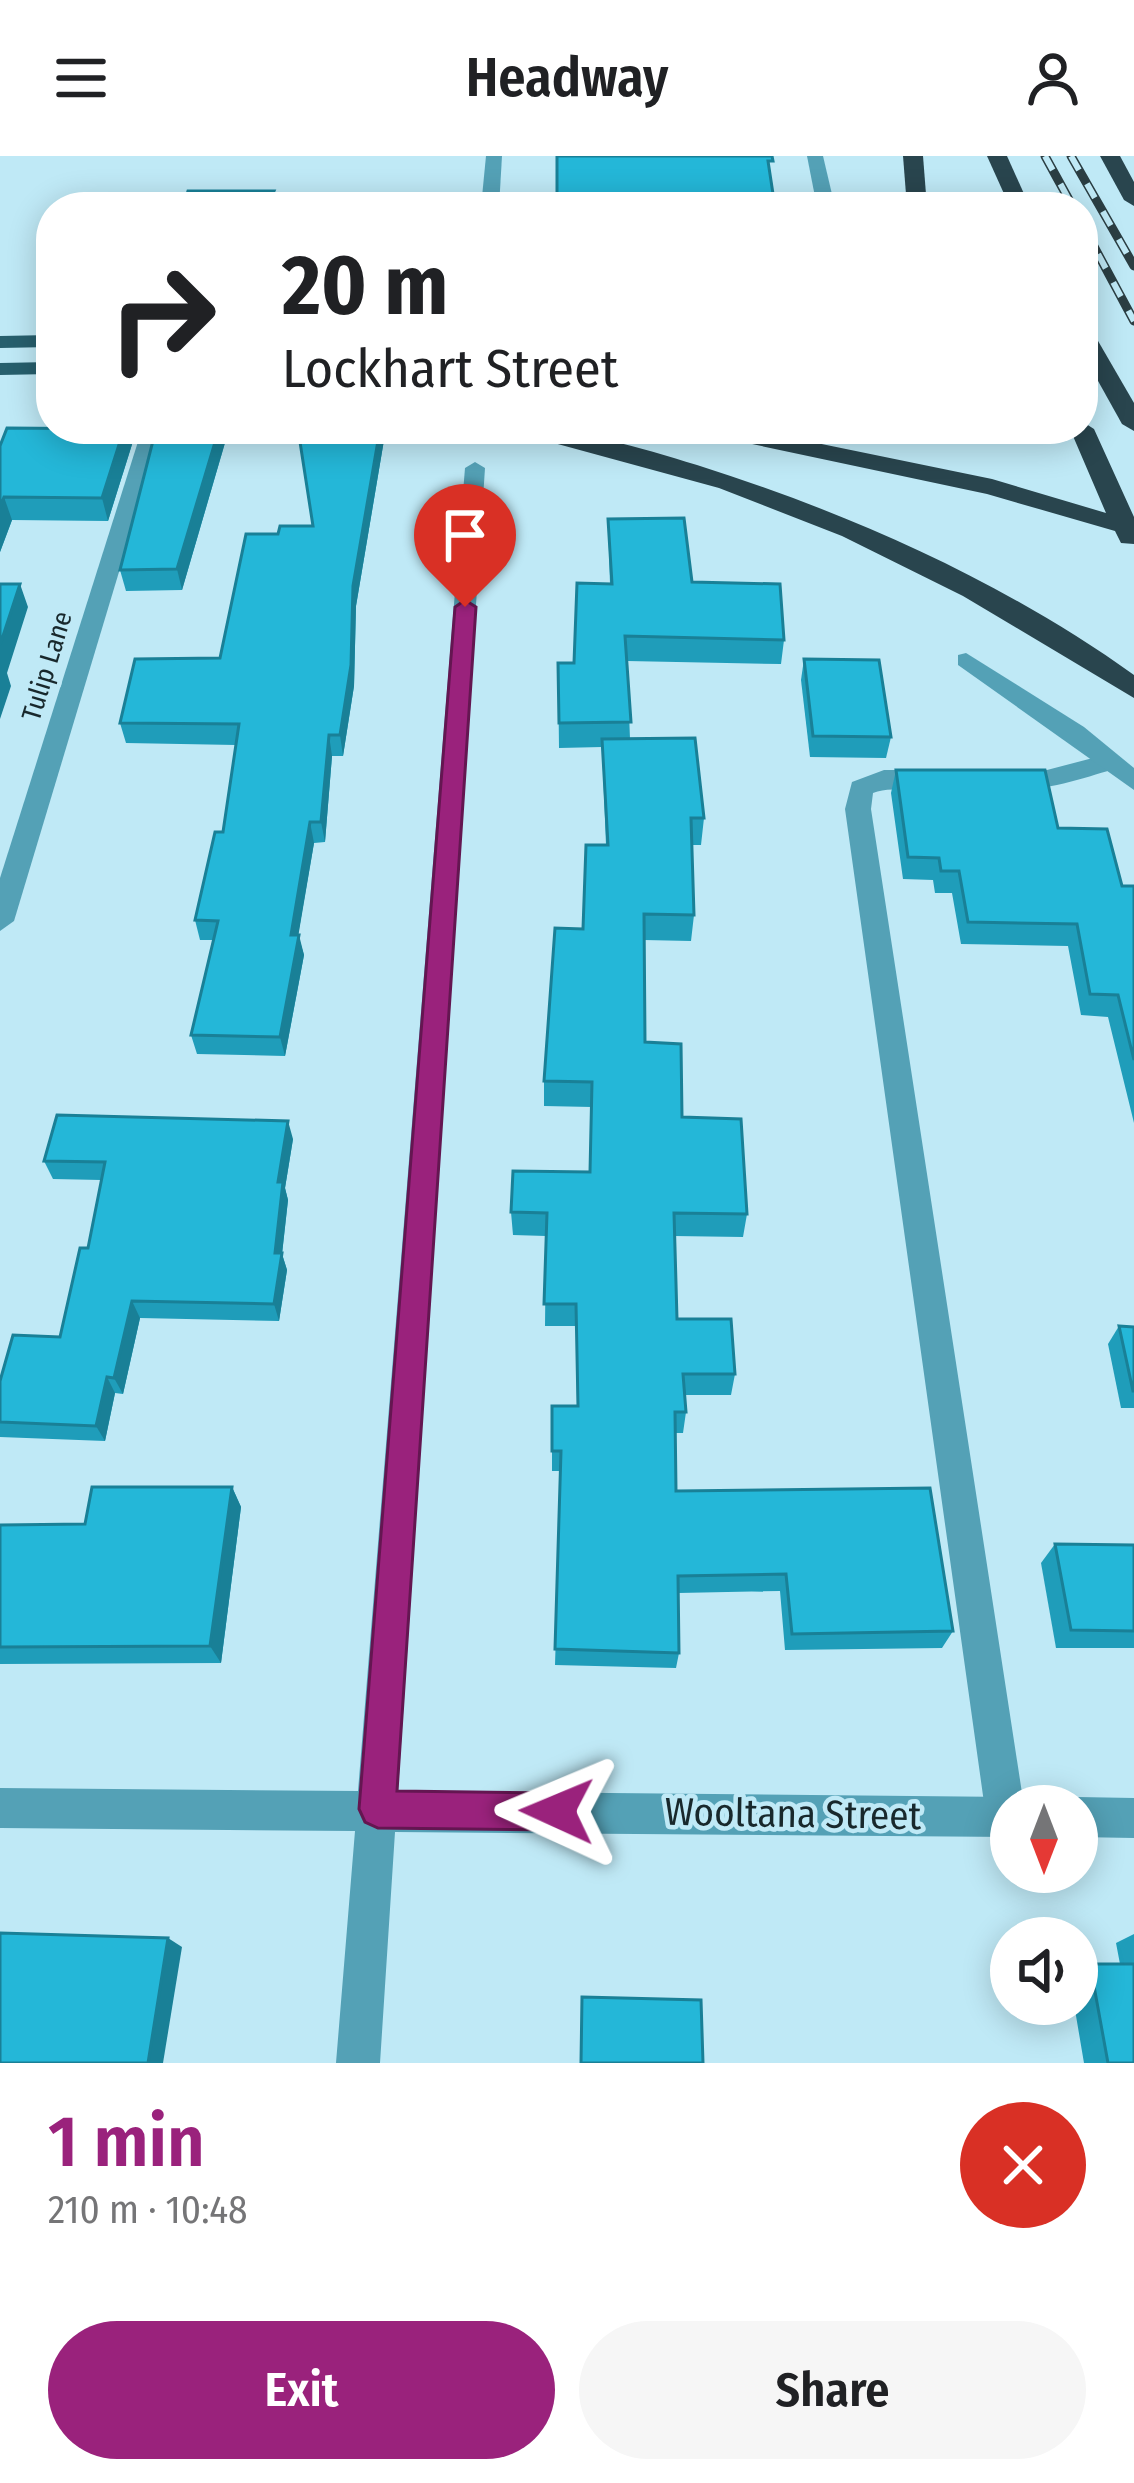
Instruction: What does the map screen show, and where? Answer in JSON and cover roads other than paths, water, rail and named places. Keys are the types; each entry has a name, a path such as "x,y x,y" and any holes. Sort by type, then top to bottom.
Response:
{"highway":[{"path":"913,156 916,192"},
{"path":"997,156 1012,192"},
{"path":"1110,156 1134,200"},
{"path":"1098,360 1134,424"},
{"path":"591,444 773,495 950,579 1134,688"},
{"path":"789,444 908,468 1134,529"},
{"path":"1089,444 1134,546"}],"main road":[{"path":"0,342 36,341"},
{"path":"0,369 36,368"}],"street":[{"path":"491,192 494,156"},
{"path":"814,156 822,192"},
{"name":"Tulip Lane","path":"0,921 147,444"},
{"path":"358,2063 476,468"},
{"path":"966,660 1123,771"},
{"path":"1003,1785 858,809 861,788 884,779 1047,779 1123,771"},
{"name":"Wooltana Street","path":"0,1808 990,1817"},
{"path":"1098,1817 1134,1818"}],"railway":[{"path":"1045,156 1065,192"},
{"path":"1071,156 1092,192"},
{"path":"1098,203 1134,266"},
{"path":"1098,254 1134,321"}]}
